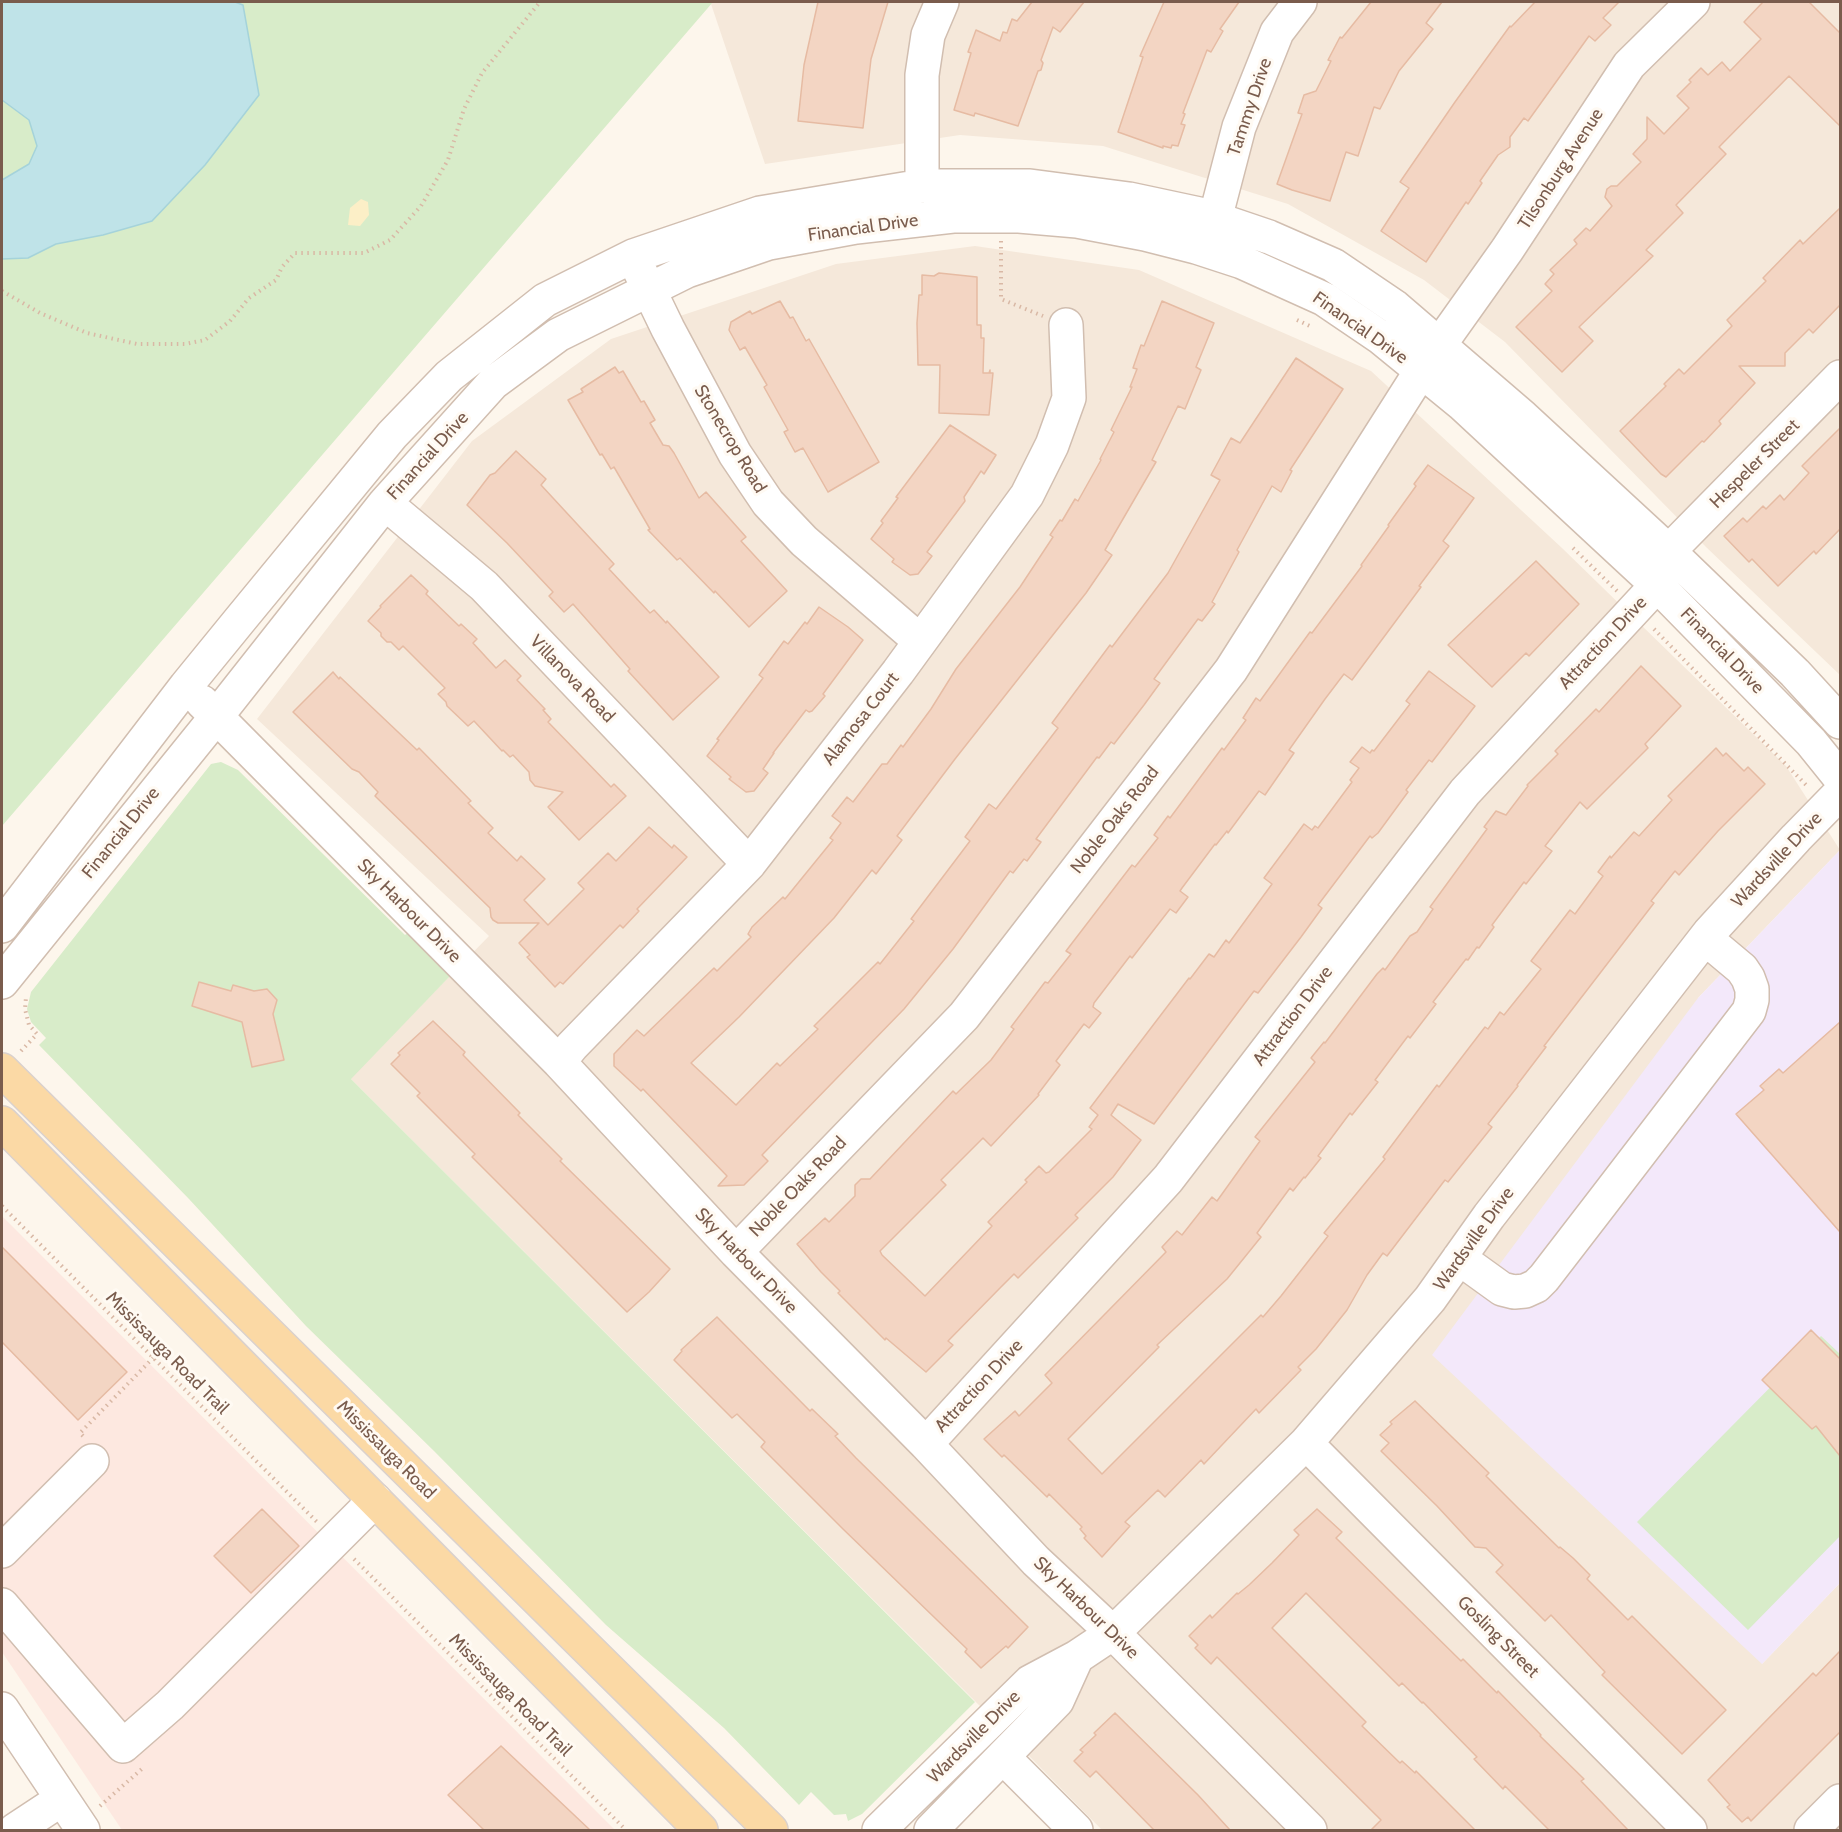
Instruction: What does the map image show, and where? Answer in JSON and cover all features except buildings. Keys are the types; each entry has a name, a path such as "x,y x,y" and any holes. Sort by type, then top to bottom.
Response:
{"main road":[{"name":"Mississauga Road","path":"2,1070 771,1830"},
{"path":"2,1122 701,1830"}],"street":[{"path":"922,186 922,75 928,35 942,2"},
{"name":"Tammy Drive","path":"1215,219 1243,117 1277,32 1300,2"},
{"name":"Tilsonburg Avenue","path":"1430,358 1507,250 1629,65 1693,2"},
{"name":"Financial Drive","path":"2,926 186,686 392,435 449,376 545,300 633,256 760,213 922,186 1030,186 1129,199 1215,219 1269,237 1333,265 1395,307 1462,404 1657,585 1811,742 1840,777"},
{"name":"Financial Drive","path":"2,982 385,503 494,383 558,335 687,271 770,243 856,226 952,216 1018,216 1077,221 1145,234 1196,247 1242,262 1324,299 1380,337 1430,358 1523,417 1669,551 1795,673 1840,722"},
{"name":"Stonecrop Road","path":"633,256 735,454 768,502 804,541 920,640"},
{"name":"Alamosa Court","path":"559,1062 749,864 898,672 1027,495 1052,445 1069,398 1066,325"},
{"name":"Noble Oaks Road","path":"735,1252 964,1016 1231,670 1430,358"},
{"name":"Hespeler Street","path":"1669,551 1840,377"},
{"name":"Villanova Road","path":"385,503 407,524 484,586 749,864"},
{"name":"Attraction Drive","path":"926,1444 1168,1179 1465,792 1657,585"},
{"name":"Sky Harbour Drive","path":"186,686 559,1062 735,1252 926,1444 1036,1560 1310,1830"},
{"name":"Wardsville Drive","path":"879,1830 1030,1682 1077,1657 1113,1634 1306,1443 1430,1299 1489,1216 1705,938 1840,793"},
{"path":"1459,1258 1502,1289 1514,1292 1525,1291 1536,1286 1544,1278 1608,1195 1749,1011 1752,989 1748,978 1742,969 1705,938"},
{"name":"Gosling Street","path":"1306,1443 1690,1830"},
{"path":"2,1551 92,1461"},
{"path":"2,1605 123,1746 170,1705 375,1500"},
{"name":"Wardsville Drive","path":"931,1830 1057,1701 1077,1657"},
{"path":"2,1709 83,1830"},
{"path":"1002,1757 1076,1830"},
{"path":"15,1830 62,1799"},
{"path":"1811,1830 1840,1801"}],"path":[{"path":"2,291 40,313 97,335 137,344 185,344 205,340 230,321 249,298 276,280 282,267 295,253 364,253 390,240 421,206 448,160 464,109 482,73 540,2"},
{"path":"1001,234 1001,299 1066,325"},
{"path":"1292,317 1321,332"},
{"path":"1654,629 1801,779"},
{"name":"Mississauga Road Trail","path":"2,1206 314,1519"},
{"name":"Mississauga Road Trail","path":"348,1553 626,1830"}],"shaded area":[{"path":"713,2 1840,2 1840,675 1706,547 1505,342 1424,280 1288,204 1103,146 960,135 765,164 711,4"},
{"path":"975,246 1139,270 1371,371 1562,548 1786,766 1840,850 1698,998 1762,1664 1840,1583 1840,1830 1102,1830 350,1078 489,936 257,719 472,441 611,339 836,264"},
{"path":"1840,850 1840,1583 1762,1664 1432,1355 1698,998"},
{"path":"2,1216 615,1830 122,1830 2,1652"}],"green space":[{"path":"2,2 713,2 2,826"},
{"path":"221,762 238,770 405,935 410,931 451,975 351,1079 975,1702 862,1814 848,1821 846,1814 834,1815 811,1792 799,1805 724,1728 606,1625 434,1451 306,1326 189,1199 39,1045 46,1038 31,1022 27,1009 31,992 211,764"},
{"path":"1821,1336 1840,1354 1840,1536 1748,1630 1637,1522"}],"sand":[{"path":"361,199 368,202 369,215 360,226 348,225 350,208"}],"water":[{"path":"2,2 235,2 243,5 259,95 205,165 152,221 103,235 56,244 28,258 2,259 2,180 29,164 37,146 29,120 2,100"}]}
